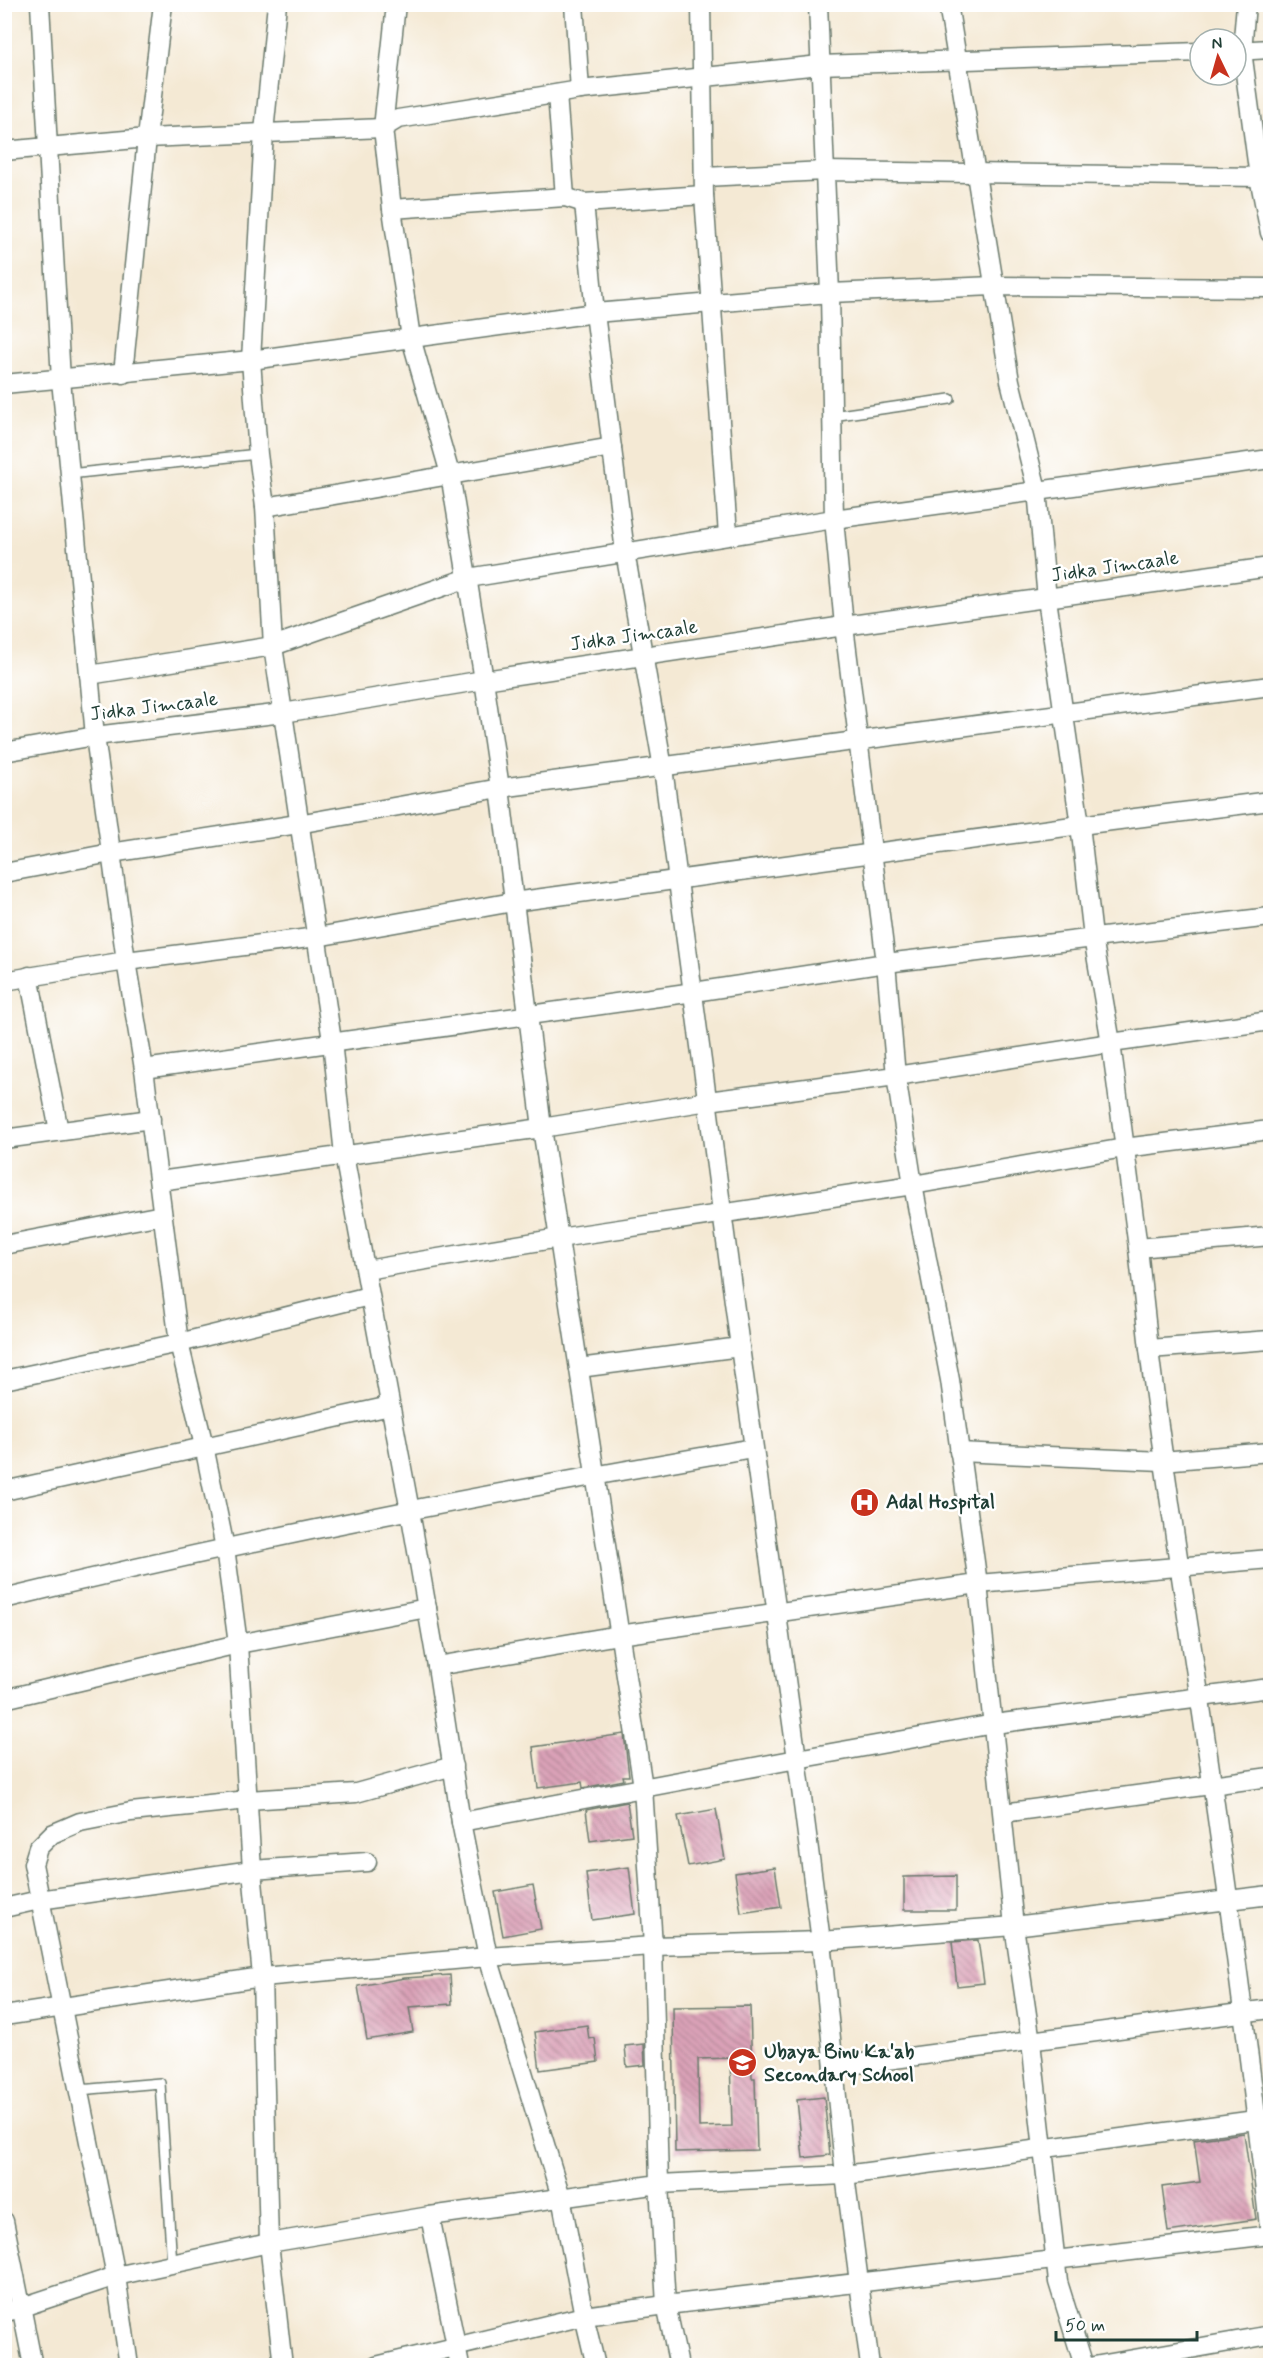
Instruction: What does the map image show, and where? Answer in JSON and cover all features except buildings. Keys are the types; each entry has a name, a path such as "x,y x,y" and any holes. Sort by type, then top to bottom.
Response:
{"street":[{"path":"40,4 61,380 95,736 126,961 144,1069 179,1343 204,1446 225,1548 238,1644 252,1870 262,1977 269,2243 283,2366"},
{"path":"123,374 163,4"},
{"path":"277,4 264,132 251,360 258,454 265,507 273,646 332,1041 344,1155 411,1511 438,1666 461,1822 489,1957 561,2197 596,2366"},
{"path":"396,4 382,128 393,209 411,338 450,474 468,578 500,788 542,1128 643,1787 653,1946 659,2184 666,2305 679,2366"},
{"path":"574,4 580,90"},
{"path":"701,4 704,186 728,535"},
{"path":"818,4 830,293 834,519 844,626 886,963 896,1076 913,1185 950,1380 978,1584 1014,1926 1031,2042 1058,2283 1084,2366"},
{"path":"376,2366 584,2316 1270,2235 1264,2118 1242,2013 1212,1783 1162,1461 1138,1248 1111,1042 1094,937 1047,599 1037,490 1010,381 948,4"},
{"path":"1243,27 1246,4"},
{"path":"1248,50 1270,49"},
{"path":"4,151 147,138 382,128 398,119 580,90 820,65 1188,52"},
{"path":"1246,87 1265,176 1270,233"},
{"path":"557,94 565,197"},
{"path":"393,209 565,197 584,203 824,171 1265,176"},
{"path":"584,203 595,313 625,552 645,658 679,879 753,1448 797,1759 821,1941 845,2175 870,2366"},
{"path":"4,384 251,360 595,313 711,302 830,293 994,286 1270,288"},
{"path":"265,507 612,447"},
{"path":"89,675 273,646 468,578 834,519 1270,459"},
{"name":"Jidka Jimcaale","path":"4,752 95,736 284,713 484,680 645,658 844,626 1270,567"},
{"path":"4,873 500,788 1270,686"},
{"path":"4,981 126,961 317,937 513,902 1270,801"},
{"path":"144,1069 886,963 1270,917"},
{"path":"29,976 59,1131"},
{"path":"159,1181 542,1128 708,1101 1270,1021"},
{"path":"4,1139 150,1119"},
{"path":"366,1270 559,1238 913,1185 1124,1148 1270,1130"},
{"path":"4,1245 162,1215"},
{"path":"1138,1248 1270,1236"},
{"path":"4,1380 179,1343 369,1296"},
{"path":"1149,1349 1270,1340"},
{"path":"579,1368 740,1347"},
{"path":"4,1491 390,1406"},
{"path":"4,1599 225,1548 596,1475 753,1448"},
{"path":"959,1452 1162,1461 1270,1452"},
{"path":"438,1666 619,1635 978,1584 1270,1559"},
{"path":"4,1700 238,1644 427,1608"},
{"path":"461,1822 994,1724 1270,1688"},
{"path":"129,2366 116,2276 39,1900 33,1864 38,1848 52,1834 80,1822 131,1812 248,1800 356,1794 453,1766"},
{"path":"1003,1813 1212,1783 1270,1777"},
{"path":"4,1908 39,1900 252,1870 367,1862"},
{"path":"4,2016 262,1977 489,1957 653,1946 821,1941 1014,1926 1270,1895"},
{"path":"834,2067 1270,2009"},
{"path":"13,2310 116,2276 269,2243 430,2216 659,2184 845,2175 1264,2118"},
{"path":"430,2216 460,2366"},
{"path":"4,2221 13,2310 33,2366"},
{"path":"1094,2366 1270,2335"}],"lane":[{"path":"832,416 950,399"},
{"path":"69,474 258,454"},
{"path":"79,2090 160,2083 172,2264"}],"place":[{"name":"Adal Hospital","path":"865,1502"},
{"name":"Ubaya Binu Ka'ab Secondary School","path":"743,2063"}]}
